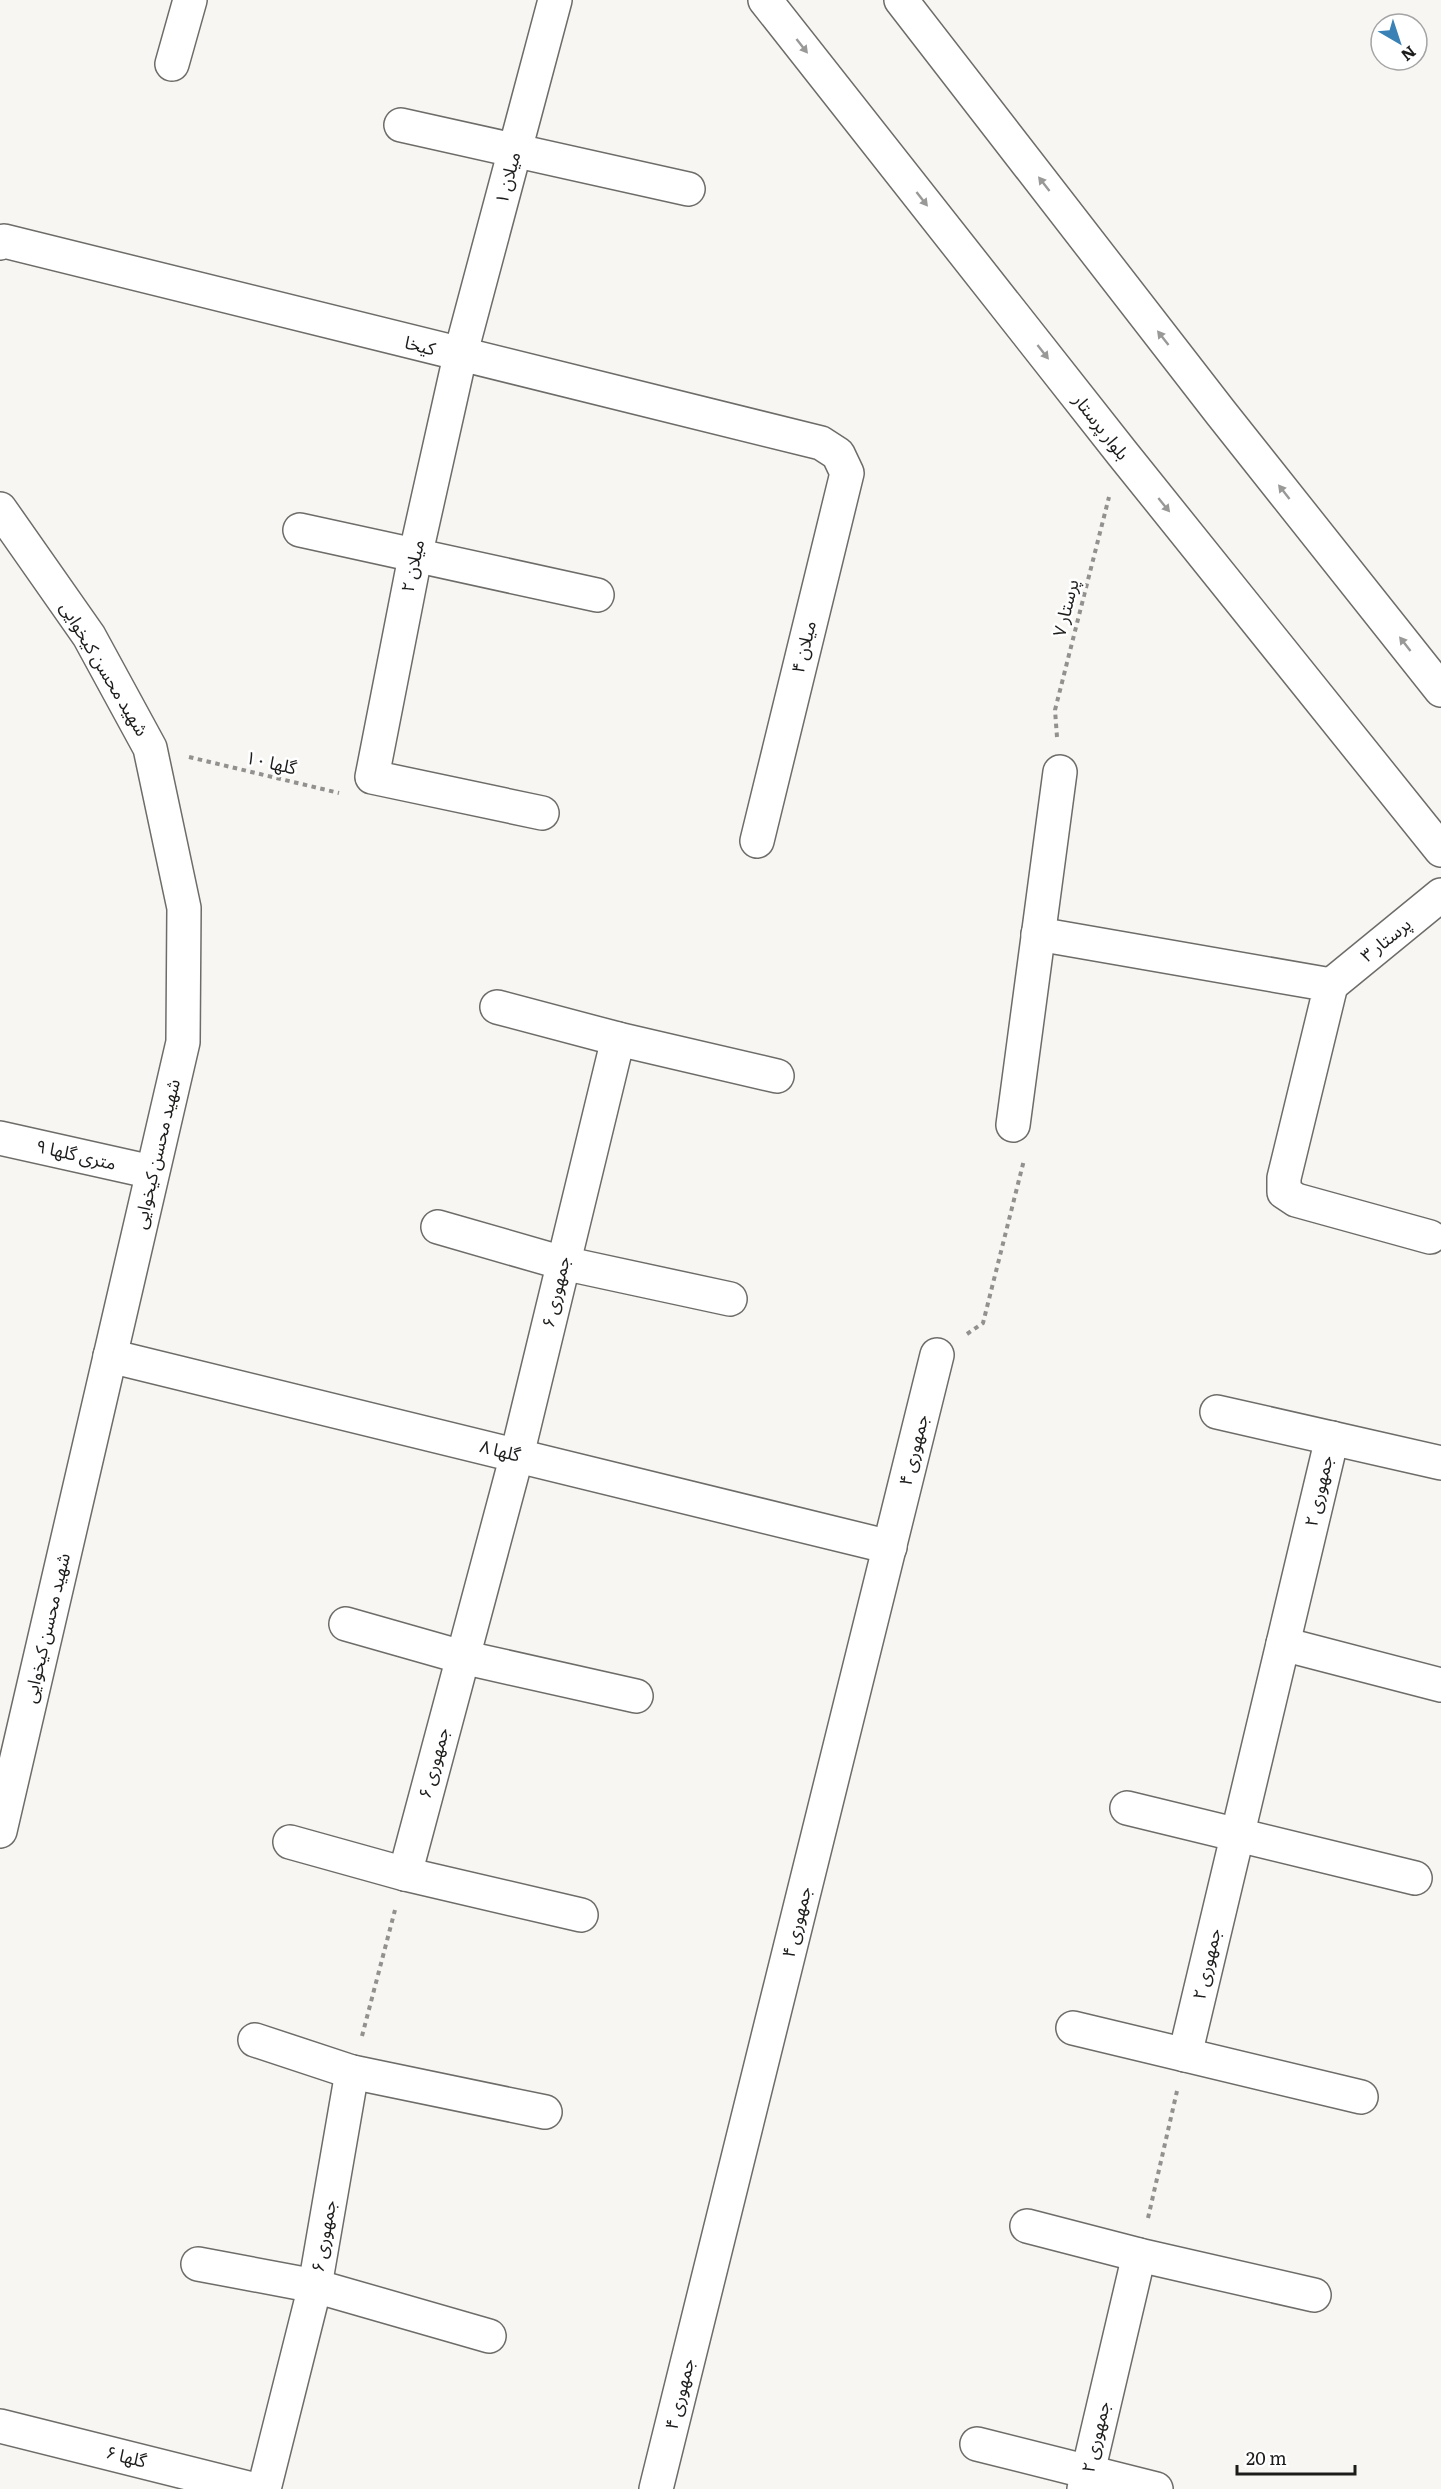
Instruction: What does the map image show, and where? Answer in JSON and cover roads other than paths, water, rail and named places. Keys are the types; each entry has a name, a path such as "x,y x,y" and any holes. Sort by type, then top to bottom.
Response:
{"street":[{"path":"172,64 190,0"},
{"name":"میلان ۱","path":"460,356 555,0"},
{"name":"بلوار پرستار","path":"765,0 1122,453 1441,850"},
{"path":"901,0 1214,403 1441,690"},
{"path":"401,125 688,189"},
{"name":"کیخا","path":"0,243 4,241 460,356 821,443 838,454"},
{"name":"میلان ۲","path":"460,356 415,557 372,777 543,813"},
{"name":"میلان ۴","path":"757,841 847,473 838,454"},
{"name":"شهید محسن کیخوایی","path":"0,509 89,636 150,748 184,908 183,1042 0,1831"},
{"path":"300,530 597,595"},
{"path":"1013,1125 1060,772"},
{"name":"پرستار ۳","path":"1331,985 1441,895"},
{"path":"1038,934 1331,985 1284,1178 1284,1192 1296,1200 1430,1237"},
{"path":"497,1007 618,1040 777,1076"},
{"name":"جمهوری ۶","path":"405,1874 517,1455 618,1040"},
{"name":"۹ متری گلها","path":"0,1138 152,1172"},
{"path":"438,1227 563,1263 730,1299"},
{"name":"جمهوری ۴","path":"656,2489 938,1355"},
{"name":"گلها ۸","path":"110,1356 891,1546"},
{"path":"1217,1412 1441,1463"},
{"name":"جمهوری ۲","path":"1185,2055 1332,1438"},
{"path":"346,1624 462,1658 636,1696"},
{"path":"1283,1644 1441,1685"},
{"path":"1127,1808 1415,1878"},
{"path":"290,1842 405,1874 581,1915"},
{"path":"1073,2028 1361,2097"},
{"path":"255,2040 352,2072 546,2112"},
{"name":"جمهوری ۶","path":"264,2489 315,2286 352,2072"},
{"path":"1027,2226 1139,2255 1314,2295"},
{"name":"جمهوری ۲","path":"1086,2481 1139,2255"},
{"path":"198,2264 315,2286 489,2336"},
{"name":"گلها ۶","path":"0,2426 252,2489"},
{"path":"976,2444 1086,2481 1156,2489"}]}
